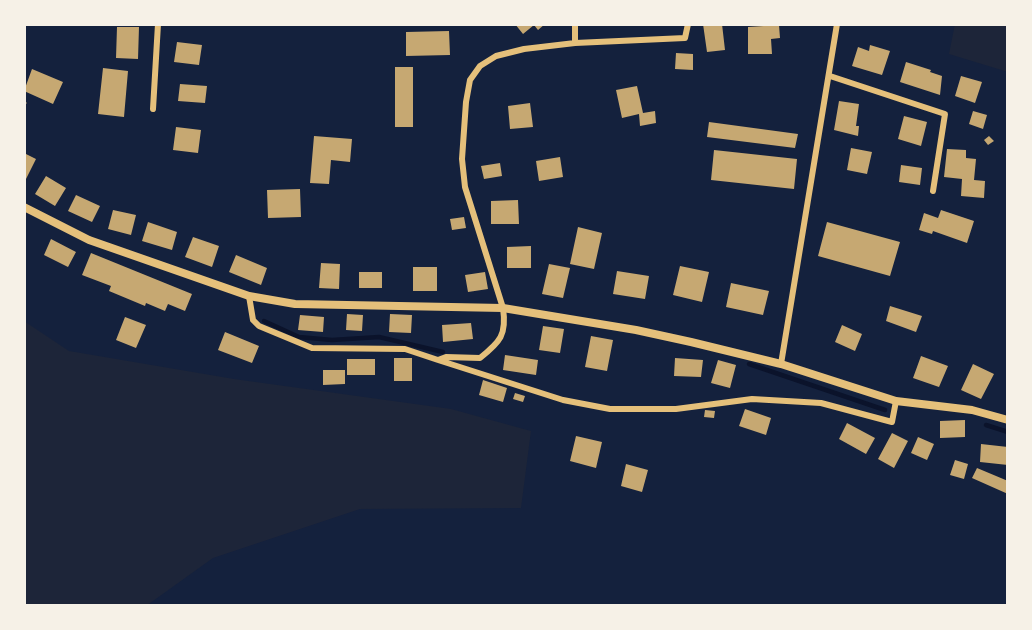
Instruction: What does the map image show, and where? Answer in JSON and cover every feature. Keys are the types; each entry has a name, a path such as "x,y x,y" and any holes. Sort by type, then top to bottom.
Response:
{"street":[{"path":"153,109 158,24"},
{"path":"575,24 575,43"},
{"path":"438,360 446,357 480,358 499,343 505,324 503,308 465,187 462,159 470,80 480,66 496,56 524,49 575,43 685,38 688,24"},
{"path":"781,364 837,24"},
{"path":"830,75 945,114 933,191"},
{"path":"24,207 89,240 249,296 295,304 503,308 636,330 781,364 896,400 972,410 1008,420"},
{"path":"249,296 253,320 259,326 312,348 405,349 563,400 610,409 676,409 752,399 821,404 892,422 896,400"}],"shaded area":[{"path":"955,24 1008,24 1008,72 949,54"},
{"path":"24,321 69,351 234,379 451,409 531,431 521,508 360,509 213,558 146,606 24,606"}],"building":[{"path":"515,24 545,24 538,30 534,25 523,34"},
{"path":"703,24 722,24 725,50 707,52"},
{"path":"779,25 780,38 771,39 772,54 748,54 748,27"},
{"path":"117,27 139,27 138,59 116,58"},
{"path":"449,31 450,55 406,56 406,32"},
{"path":"177,42 202,45 199,65 174,62"},
{"path":"870,45 890,51 882,75 852,66 858,47 869,51"},
{"path":"676,53 693,54 693,70 675,69"},
{"path":"906,62 942,76 940,95 900,82"},
{"path":"395,67 413,67 413,127 395,127"},
{"path":"103,68 128,71 124,117 98,114"},
{"path":"32,69 63,82 53,104 24,91"},
{"path":"961,76 982,82 975,103 955,96"},
{"path":"180,84 207,86 205,103 178,101"},
{"path":"637,86 643,113 655,111 656,123 640,126 639,114 622,118 616,90"},
{"path":"839,101 859,104 856,126 859,126 858,136 834,130"},
{"path":"530,103 533,127 510,129 508,106"},
{"path":"973,111 987,115 983,129 969,124"},
{"path":"904,116 927,122 921,146 898,139"},
{"path":"709,122 798,134 795,148 707,137"},
{"path":"176,127 201,130 198,153 173,150"},
{"path":"314,136 352,139 350,162 331,160 329,184 310,183"},
{"path":"989,136 994,141 988,145 984,140"},
{"path":"851,148 872,152 867,174 847,170"},
{"path":"947,149 966,150 966,158 976,159 974,180 985,181 984,198 961,196 962,179 944,177"},
{"path":"714,150 797,159 794,189 711,180"},
{"path":"24,153 36,159 24,183"},
{"path":"560,157 563,177 539,181 536,161"},
{"path":"500,163 502,176 484,179 481,166"},
{"path":"901,165 922,168 920,185 899,182"},
{"path":"46,176 66,188 55,206 35,194"},
{"path":"300,189 301,217 268,218 267,190"},
{"path":"76,195 100,206 92,222 68,211"},
{"path":"518,200 519,224 491,224 491,201"},
{"path":"113,210 136,215 131,235 108,229"},
{"path":"941,210 974,221 967,243 933,231 932,234 919,230 924,213 938,218"},
{"path":"464,217 466,228 452,230 450,219"},
{"path":"148,222 177,232 172,250 142,241"},
{"path":"827,222 900,242 890,276 818,256"},
{"path":"578,227 602,233 594,269 570,264"},
{"path":"193,237 219,246 212,267 185,257"},
{"path":"51,239 76,252 68,267 44,255"},
{"path":"531,246 531,268 507,268 507,247"},
{"path":"91,253 192,294 185,311 168,304 165,311 146,303 145,306 109,291 111,286 82,275"},
{"path":"236,255 267,268 261,285 229,272"},
{"path":"321,263 340,264 339,289 319,288"},
{"path":"549,264 570,268 563,298 542,294"},
{"path":"680,266 709,272 702,302 673,295"},
{"path":"413,267 437,267 437,291 413,291"},
{"path":"617,271 649,276 645,299 613,294"},
{"path":"359,272 382,272 382,288 359,288"},
{"path":"485,272 488,289 468,292 465,275"},
{"path":"731,283 769,291 763,315 726,307"},
{"path":"890,306 922,316 916,332 886,321"},
{"path":"347,314 363,315 362,331 346,330"},
{"path":"390,314 412,315 411,333 389,332"},
{"path":"300,315 324,317 323,332 298,330"},
{"path":"125,317 146,325 136,348 116,340"},
{"path":"471,323 473,339 443,342 442,325"},
{"path":"842,325 862,334 855,351 835,342"},
{"path":"543,326 564,329 560,353 539,350"},
{"path":"225,332 259,346 252,363 218,350"},
{"path":"591,336 613,340 607,371 585,367"},
{"path":"505,355 538,360 536,375 503,370"},
{"path":"921,356 948,366 939,387 913,378"},
{"path":"394,358 412,358 412,381 394,381"},
{"path":"675,358 703,360 701,377 674,376"},
{"path":"347,359 375,359 375,375 347,375"},
{"path":"718,360 736,365 730,388 711,383"},
{"path":"973,364 994,374 981,399 961,390"},
{"path":"323,370 345,370 345,384 323,385"},
{"path":"483,380 507,388 503,402 479,395"},
{"path":"515,393 525,396 523,402 513,399"},
{"path":"745,409 771,418 766,435 739,426"},
{"path":"705,410 715,411 714,418 704,417"},
{"path":"965,420 965,437 940,438 940,421"},
{"path":"847,423 875,438 866,454 839,439"},
{"path":"892,433 908,441 894,468 878,459"},
{"path":"576,436 602,442 596,468 570,461"},
{"path":"918,437 934,444 927,460 911,453"},
{"path":"981,444 1008,447 1008,465 980,462"},
{"path":"955,460 968,464 964,479 950,475"},
{"path":"626,464 648,470 642,492 621,486"},
{"path":"977,468 1008,481 1008,494 972,478"}],"waterway":[{"path":"264,321 299,337 332,340 379,337 443,352"},
{"path":"749,364 885,410"},
{"path":"986,425 1008,432"}]}
